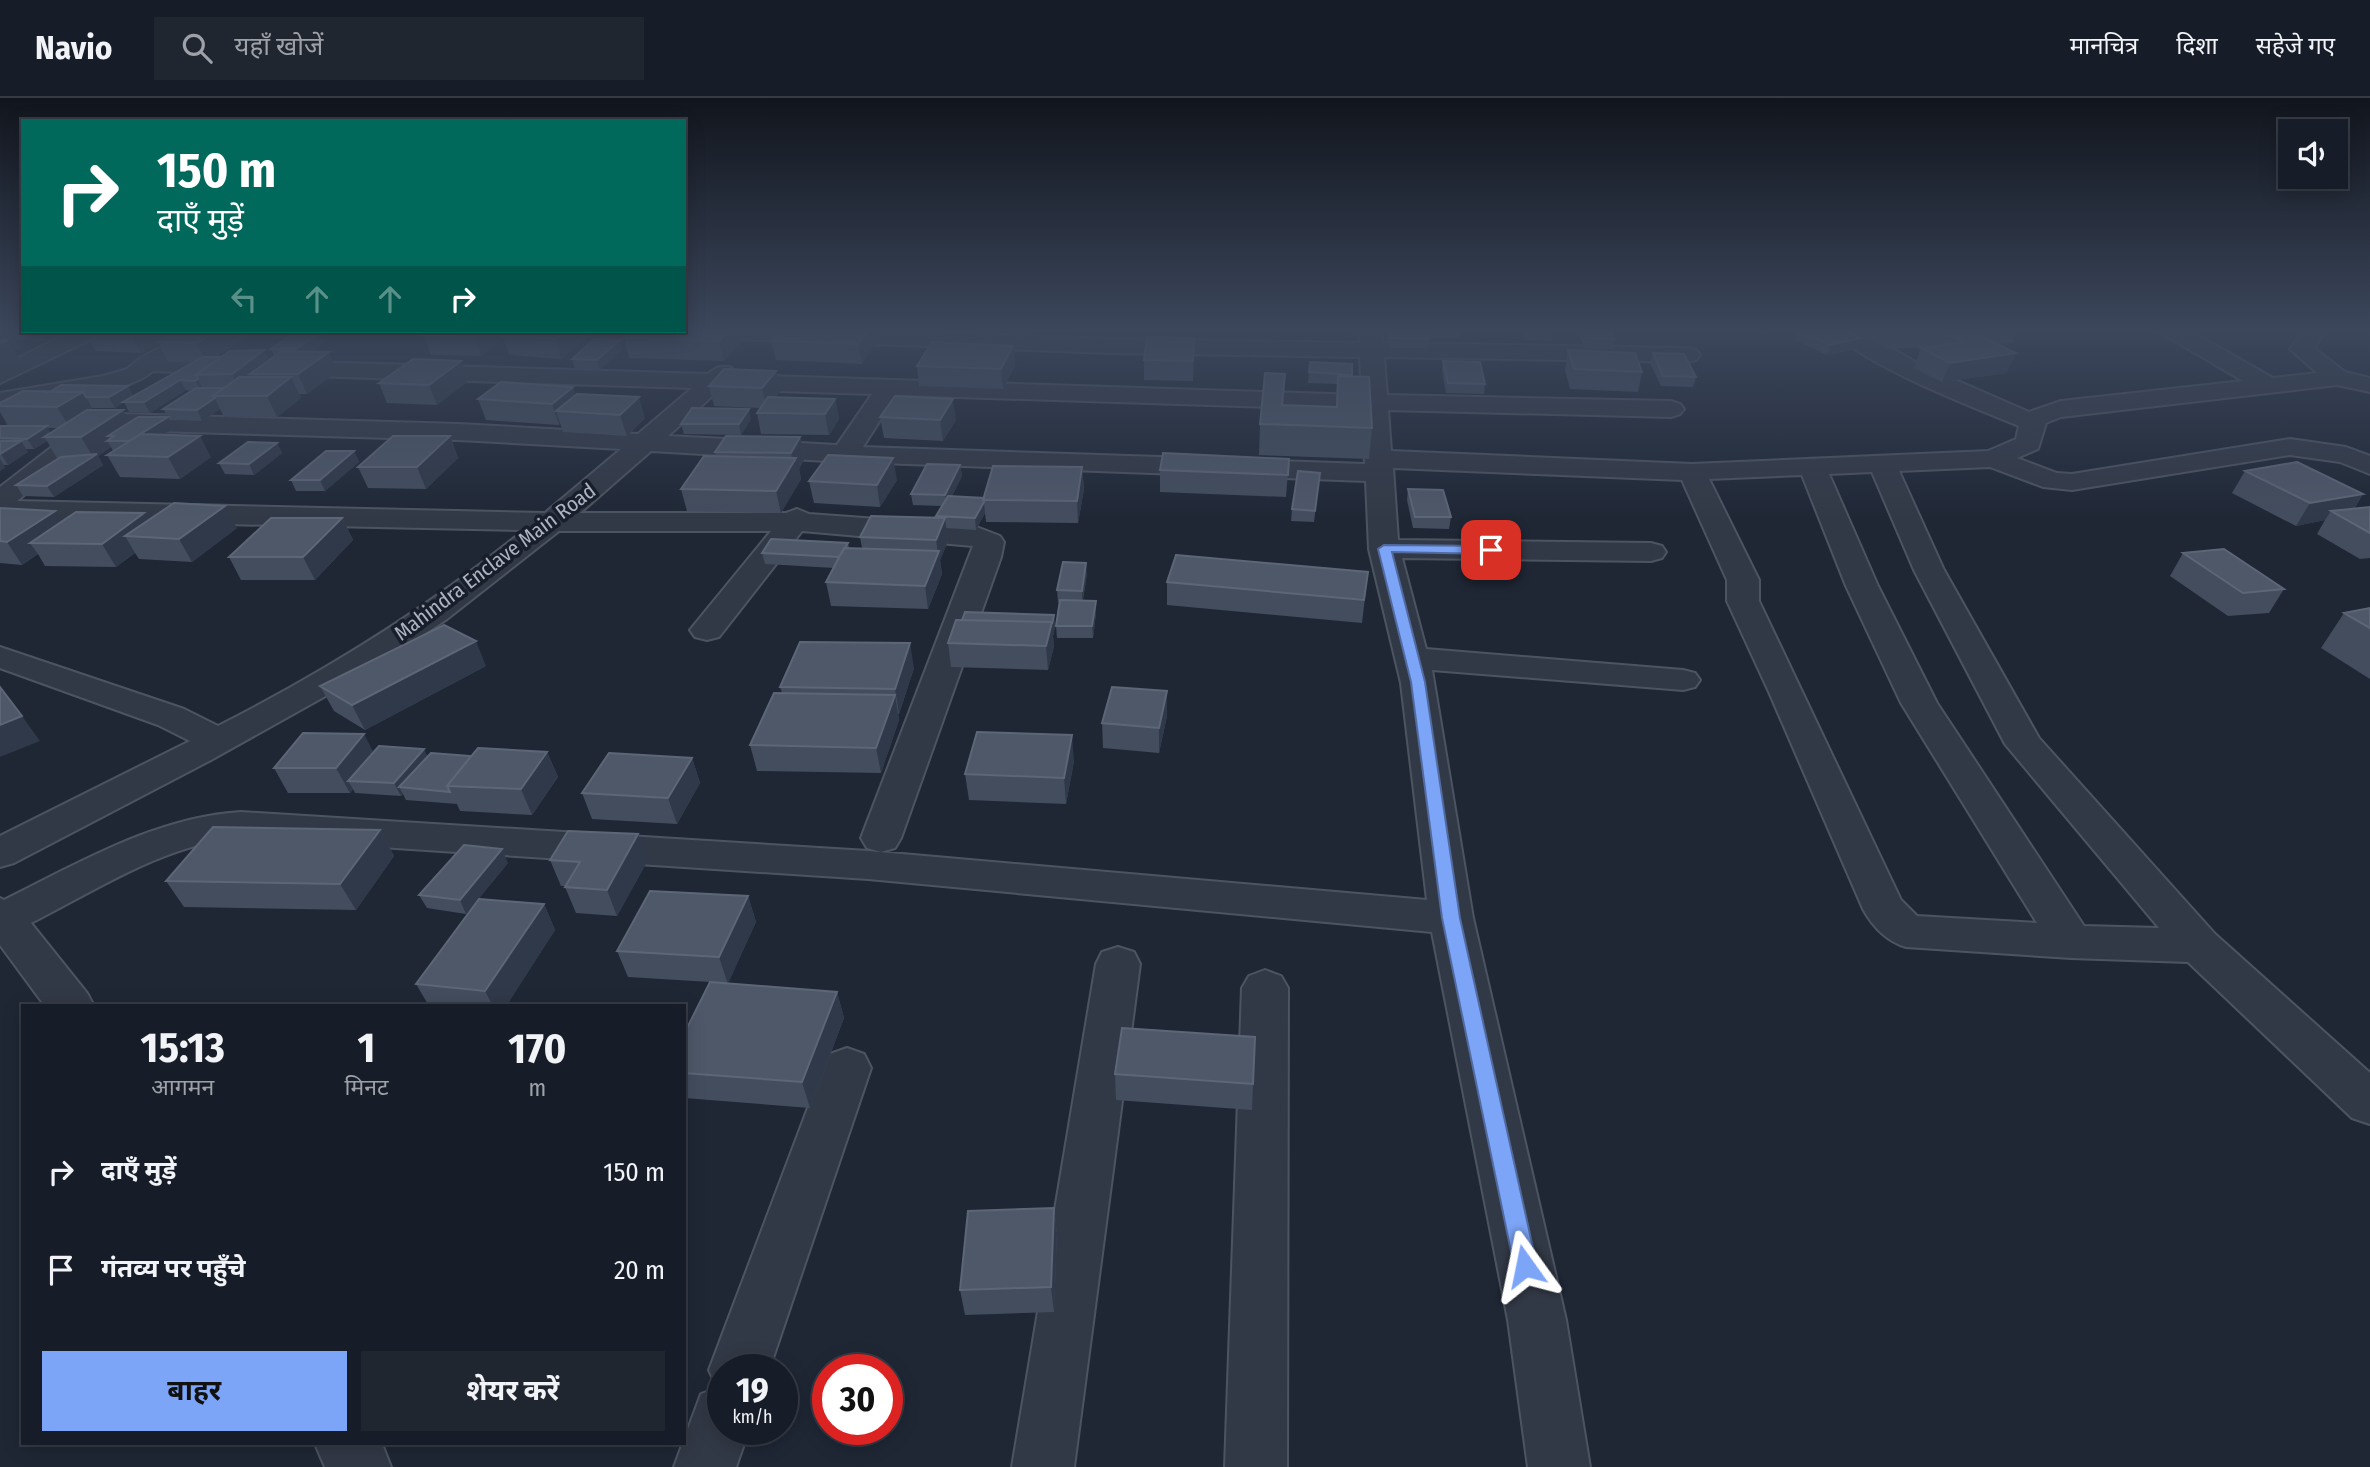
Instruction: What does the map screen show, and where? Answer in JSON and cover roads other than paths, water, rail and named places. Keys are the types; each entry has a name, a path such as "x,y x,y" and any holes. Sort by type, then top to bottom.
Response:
{"street":[{"path":"0,400 57,392"},
{"path":"0,501 101,421 146,392"},
{"name":"Mahindra Enclave Main Road","path":"0,853 310,692 393,640 477,581 551,522 702,392"},
{"path":"708,630 846,454 886,392"},
{"path":"1007,392 1375,404 1671,409"},
{"path":"1374,392 1384,549 1418,682 1451,918 1537,1320 1559,1467"},
{"path":"1957,392 2032,422"},
{"path":"1993,460 2029,443 2032,422 2039,414 2061,409 2216,392"},
{"path":"101,421 458,432 846,454 1379,466 1692,472 1993,460 2053,481 2072,482 2290,446 2346,456 2370,466"},
{"path":"1882,464 1929,570 2024,744 2199,946 2370,1103"},
{"path":"1812,467 1861,586 1919,703 2071,942"},
{"path":"1692,472 1744,580 1743,601 1787,692 1884,909 1906,930 2071,942 2199,946"},
{"path":"0,507 23,511 551,522 793,523 974,535 989,542 881,838"},
{"path":"1384,549 1651,552"},
{"path":"0,657 171,717 205,734 212,743"},
{"path":"1412,658 1683,680"},
{"path":"69,1004 2,916 149,847 209,827 241,825 869,865 1451,918"},
{"path":"1043,1467 1118,964"},
{"path":"1256,1467 1265,988"},
{"path":"745,1354 847,1068"},
{"path":"347,1445 360,1467"},
{"path":"705,1467 713,1445"}]}
